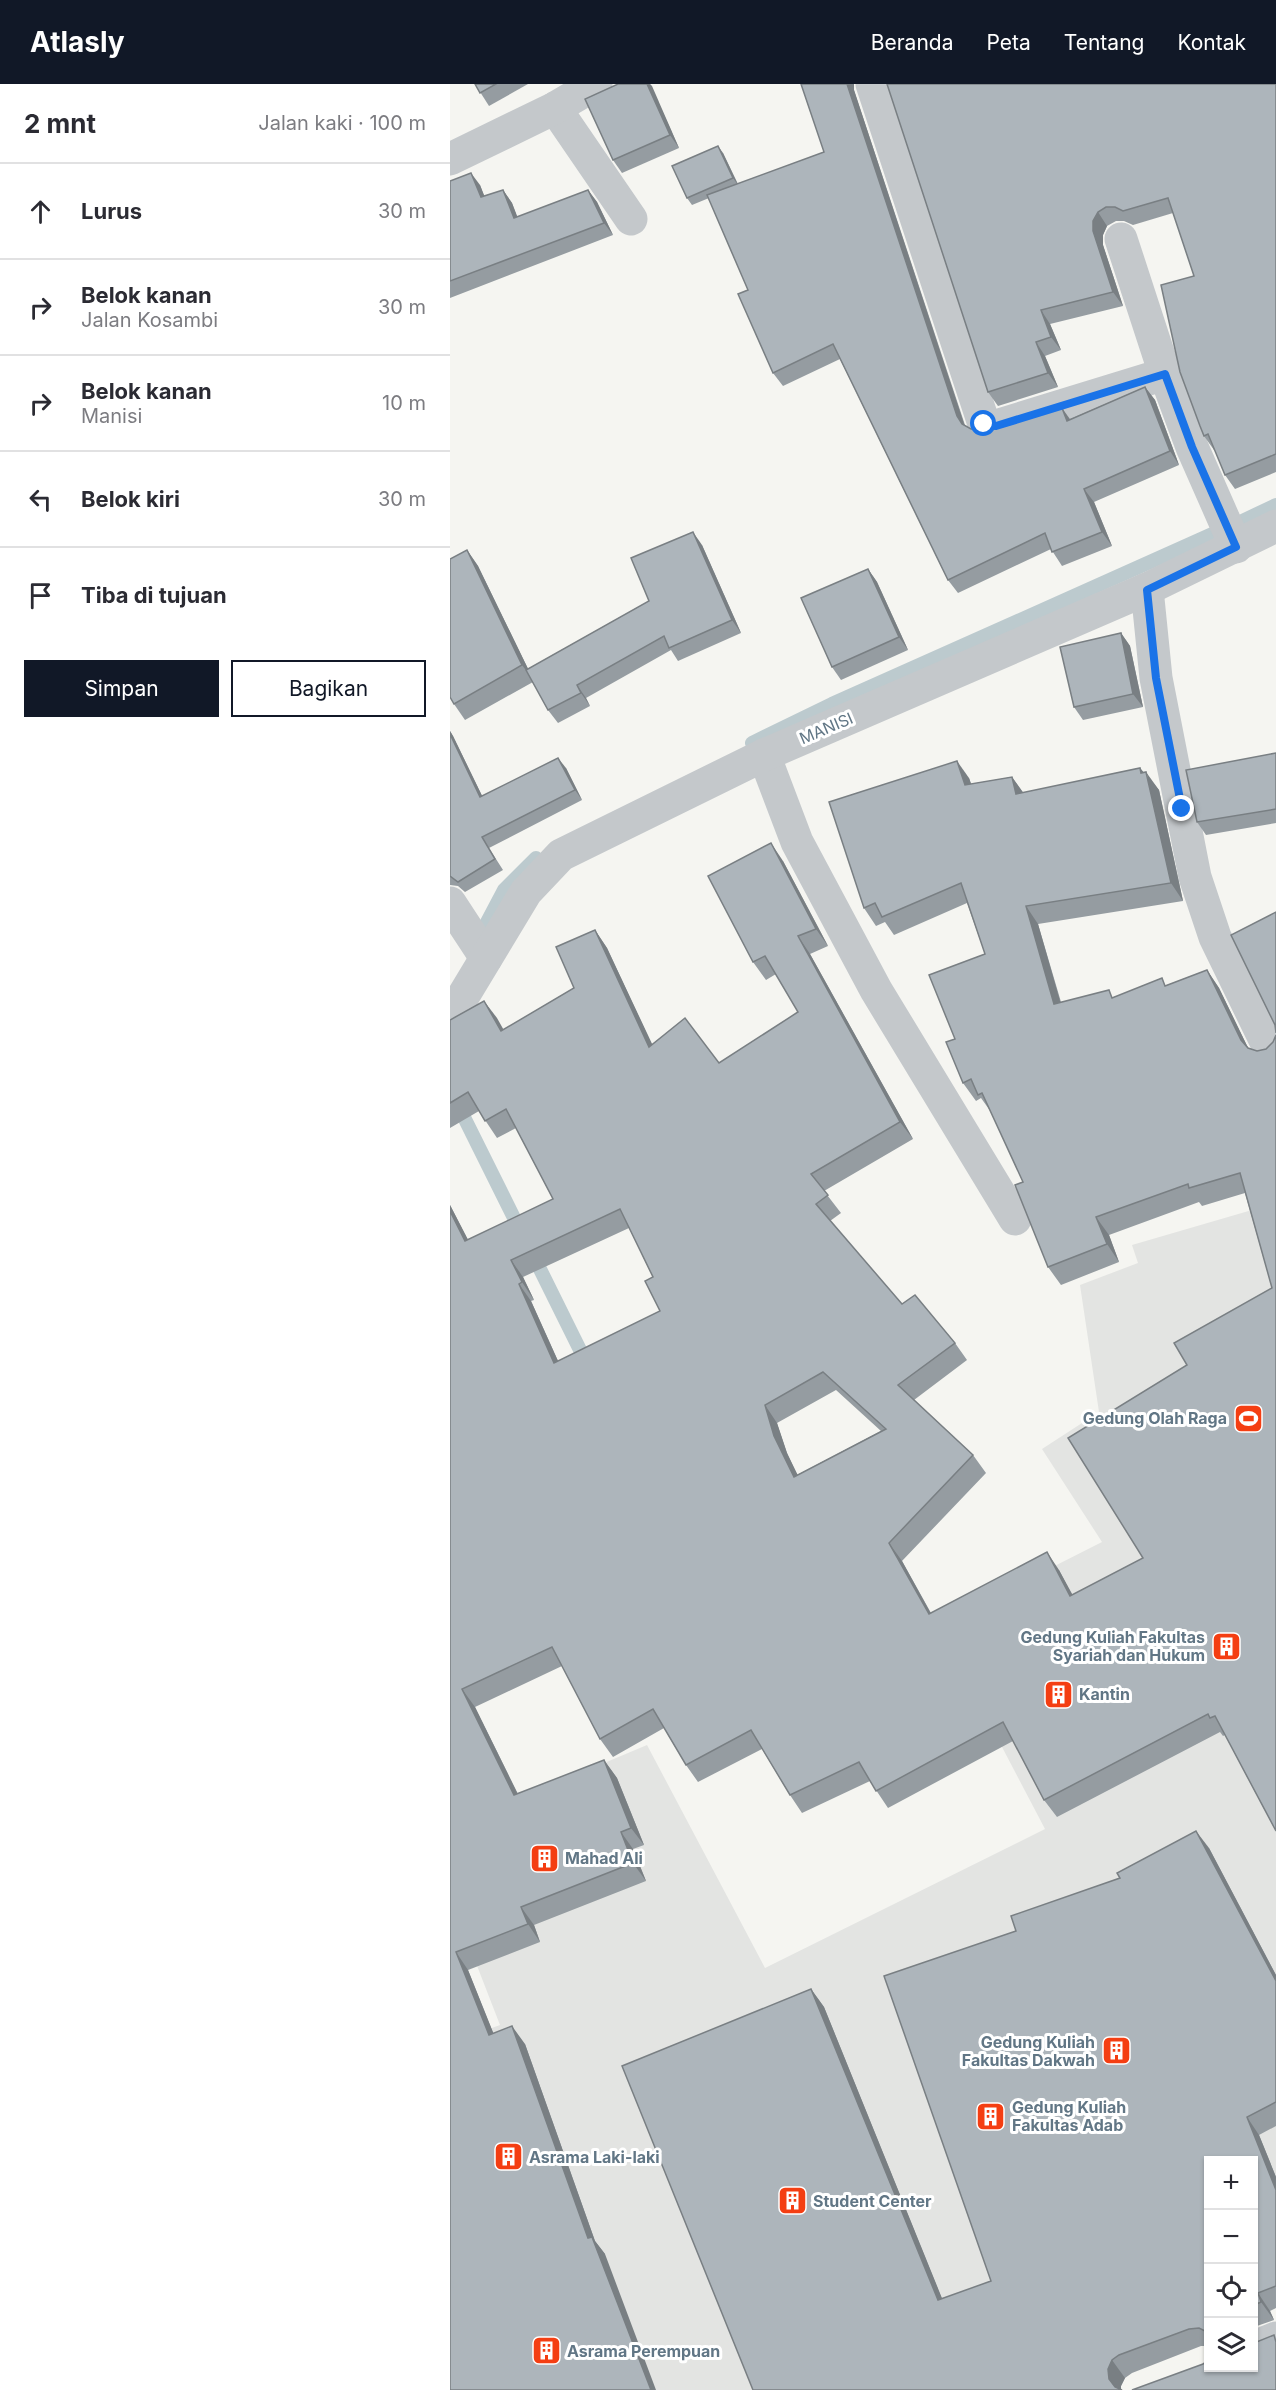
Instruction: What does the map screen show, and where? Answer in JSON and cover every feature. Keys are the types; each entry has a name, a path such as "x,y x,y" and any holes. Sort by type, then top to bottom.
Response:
{"street":[{"path":"450,159 555,108 596,84"},
{"path":"872,84 984,424 996,426 1165,374"},
{"path":"555,108 631,219"},
{"path":"1121,239 1165,374 1192,447 1236,547"},
{"name":"MANISI","path":"450,1018 526,892 561,855 764,754 1147,590 1276,526"},
{"path":"1147,590 1156,678 1195,876 1215,938 1270,1050"},
{"path":"764,754 797,842 876,990 1015,1219"},
{"path":"450,903 486,958"},
{"path":"1258,2345 1276,2338"}],"shaded area":[{"path":"1252,1210 1276,1281 1276,2189 1258,2165 1258,2156 1204,2156 1204,2162 798,2390 450,2390 450,2043 500,2025 450,1896 450,1828 647,1745 765,1968 1045,1829 938,1625 1102,1542 1042,1449 1099,1412 1080,1285 1138,1263 1132,1245"}],"building":[{"path":"475,84 496,84 480,93"},
{"path":"618,84 647,84 670,135 613,160 585,99"},
{"path":"801,84 847,84 957,416 962,424 971,429 991,430 1062,408 1067,421 1145,387 1170,451 1084,489 1102,532 1052,552 1045,533 948,580 833,344 773,373 738,294 748,290 707,195 824,152"},
{"path":"887,84 1276,84 1276,454 1225,475 1208,434 1204,436 1180,372 1161,285 1194,276 1168,198 1123,211 1115,207 1106,207 1098,212 1093,221 1093,231 1113,292 1041,310 1051,337 1036,342 1048,373 988,392"},
{"path":"718,146 733,178 687,198 672,166"},
{"path":"471,173 481,197 503,190 514,218 588,190 604,223 450,281 450,181"},
{"path":"693,532 732,620 669,648 664,636 577,685 581,693 548,710 526,670 649,601 631,558"},
{"path":"467,550 522,665 454,704 450,697 450,559"},
{"path":"868,569 899,637 832,667 801,598"},
{"path":"1121,633 1133,694 1074,707 1060,647"},
{"path":"450,734 480,797 558,758 575,790 482,837 495,859 458,882 450,876"},
{"path":"1276,753 1276,809 1197,822 1186,770"},
{"path":"957,761 965,785 1012,777 1016,794 1140,768 1141,773 1146,772 1171,883 1026,906 1054,1004 1109,990 1112,998 1162,978 1165,986 1207,970 1241,1040 1248,1048 1257,1051 1266,1049 1276,1035 1276,1831 1215,1716 1210,1718 1208,1714 1044,1800 1003,1722 876,1791 859,1762 790,1795 751,1730 686,1765 653,1709 600,1739 552,1647 462,1689 514,1795 604,1760 631,1828 621,1832 633,1863 521,1907 528,1924 456,1952 489,2035 512,2026 588,2238 592,2237 651,2390 450,2390 450,1211 465,1241 553,1199 506,1109 485,1121 468,1092 450,1103 450,1020 484,1001 501,1031 574,988 556,947 595,930 649,1047 685,1018 719,1063 798,1012 765,956 753,962 708,876 771,843 816,929 798,936 900,1122 811,1174 828,1195 816,1204 902,1304 915,1295 955,1343 898,1385 973,1455 889,1543 929,1614 1047,1552 1070,1596 1143,1558 1068,1438 1187,1365 1174,1343 1272,1288 1240,1173 1189,1188 1188,1184 1096,1217 1107,1244 1048,1267 1015,1185 1023,1182 982,1093 978,1095 971,1079 963,1083 946,1042 955,1039 929,975 985,954 961,883 882,917 875,903 864,908 829,802","holes":["620,1209 653,1277 645,1281 660,1311 554,1363 519,1284 522,1282 511,1260","823,1372 886,1429 794,1477 774,1436 765,1405"]},
{"path":"1276,912 1276,1033 1275,1025 1231,935"},
{"path":"1196,1831 1276,1981 1276,2102 1247,2117 1276,2190 1276,2286 1258,2293 1258,2156 1204,2156 1204,2330 1199,2328 1189,2329 1119,2355 1112,2360 1108,2369 1109,2379 1115,2387 1122,2390 753,2390 622,2066 811,1989 938,2300 991,2281 884,1976 1016,1931 1011,1916 1120,1878 1117,1873"},
{"path":"1274,2335 1276,2390 1132,2390 1204,2363 1204,2372 1258,2372 1258,2341"}],"waterway":[{"path":"1236,524 1276,505"},
{"path":"752,743 832,704 1217,532"},
{"path":"485,926 504,890 536,858"},
{"path":"450,1089 521,1232"},
{"path":"533,1255 586,1362"}],"place":[{"name":"Gedung Olah Raga","path":"1248,1418"},
{"name":"Gedung Kuliah Fakultas Syariah dan Hukum","path":"1226,1646"},
{"name":"Kantin","path":"1058,1694"},
{"name":"Mahad Ali","path":"544,1858"},
{"name":"Gedung Kuliah Fakultas Dakwah","path":"1116,2051"},
{"name":"Gedung Kuliah Fakultas Adab","path":"991,2116"},
{"name":"Asrama Laki-laki","path":"508,2157"},
{"name":"Student Center","path":"792,2201"},
{"name":"Asrama Perempuan","path":"546,2351"}],"route":[{"path":"984,424 996,426 1165,374 1192,447 1236,547 1147,590 1156,678 1182,809"}]}
